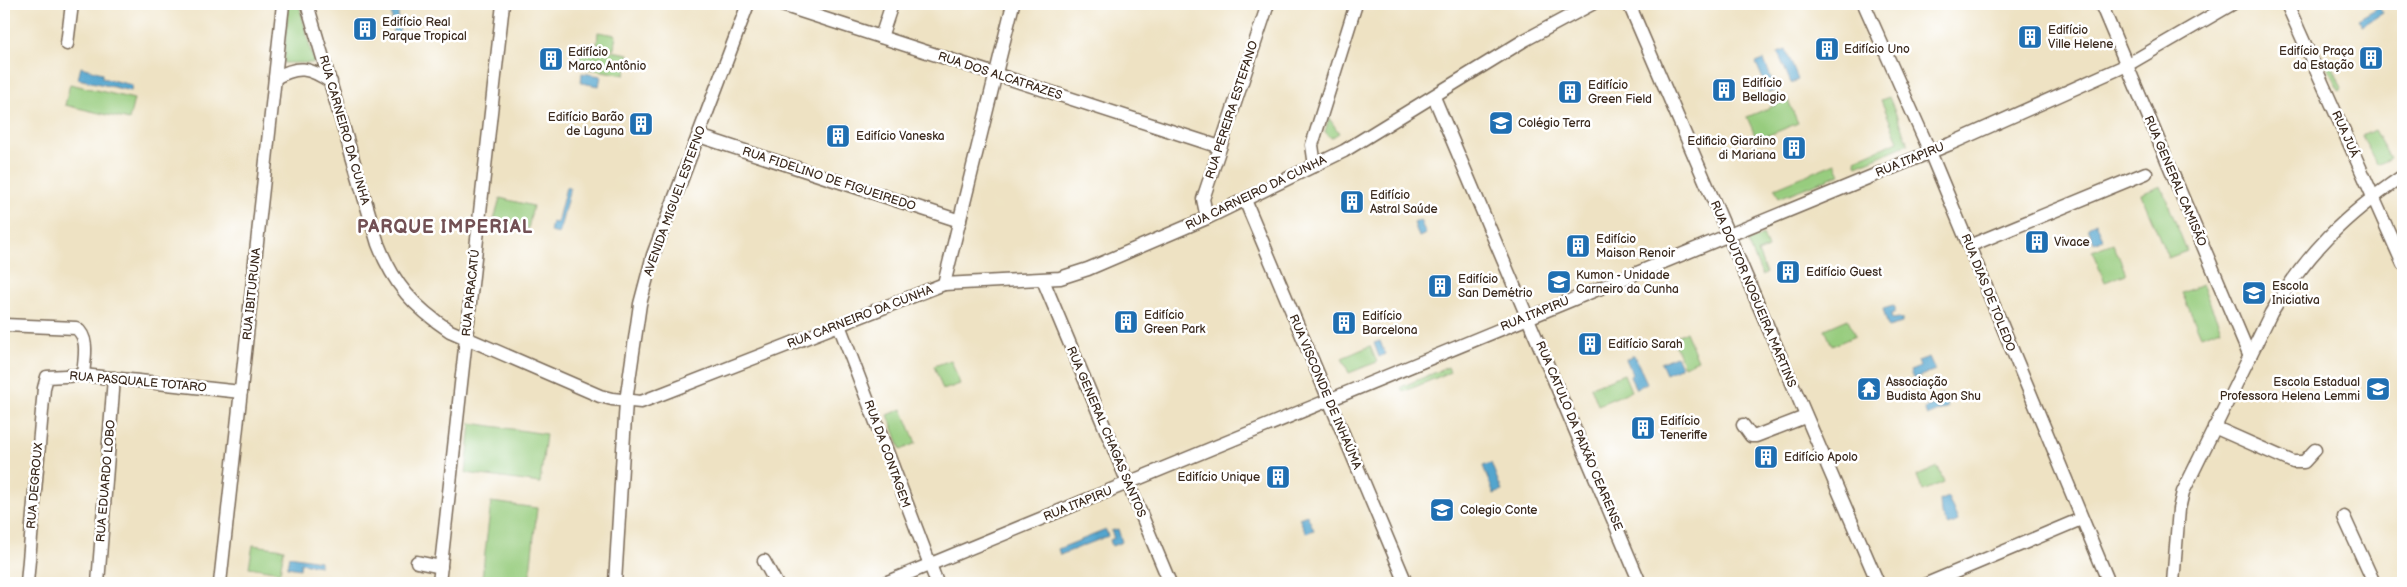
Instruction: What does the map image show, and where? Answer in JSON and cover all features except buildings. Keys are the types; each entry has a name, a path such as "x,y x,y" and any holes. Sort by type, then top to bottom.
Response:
{"street":[{"path":"67,44 72,4"},
{"name":"RUA IBITURUNA","path":"220,583 283,4"},
{"name":"RUA CARNEIRO DA CUNHA","path":"307,4 378,244 386,265 407,297 450,331 600,396 641,402 944,284 1043,280 1060,278 1088,269 1207,218 1315,166 1434,97 1523,41 1592,4"},
{"name":"RUA PARACATÚ","path":"439,583 503,4"},
{"name":"AVENIDA MIGUEL ESTEFNO","path":"615,583 626,401 640,304 653,256 748,4"},
{"name":"RUA DOS ALCATRAZES","path":"779,4 1220,147"},
{"path":"880,37 892,4"},
{"path":"944,284 1013,4"},
{"name":"RUA PEREIRA ESTEFANO","path":"1207,218 1204,199 1268,4"},
{"path":"1315,166 1312,145 1356,4"},
{"name":"RUA DOUTOR NOGUEIRA MARTINS","path":"1629,4 1878,583"},
{"name":"RUA DIAS DE TOLEDO","path":"1864,4 1930,152 2109,583"},
{"name":"RUA GENERAL CAMISÃO","path":"2101,4 2250,357"},
{"name":"RUA ITAPIRU","path":"885,583 1930,152 2127,65 2232,4"},
{"name":"RUA JUÁ","path":"2287,4 2403,264"},
{"path":"275,78 291,70 304,69 317,73 330,82"},
{"name":"RUA CATULO DA PAIXÃO CEARENSE","path":"1434,97 1640,583"},
{"name":"RUA FIDELINO DE FIGUEIREDO","path":"699,136 960,221"},
{"path":"1969,246 2146,173"},
{"path":"2173,583 2179,509 2183,492 2271,313 2324,239 2373,197 2403,176"},
{"name":"RUA VISCONDE DE INHAÚMA","path":"1245,200 1406,583"},
{"name":"RUA GENERAL CHAGAS SANTOS","path":"1043,280 1170,583"},
{"path":"4,325 78,330 85,341 83,375"},
{"name":"RUA DA CONTAGEM","path":"839,325 936,583"},
{"name":"RUA PASQUALE TOTARO","path":"44,388 45,379 49,375 83,375 241,392"},
{"name":"RUA EDUARDO LOBO","path":"98,583 114,378"},
{"name":"RUA DEGROUX","path":"27,583 44,388"},
{"path":"1743,425 1751,436 1756,436 1805,417"},
{"path":"2214,427 2293,462 2304,462 2315,450"},
{"path":"2344,517 2374,583"},
{"path":"1929,583 2081,519"},
{"path":"764,561 776,583"},
{"path":"416,562 441,567"}],"green space":[{"path":"288,4 299,4 314,63 284,63"},
{"path":"598,32 616,35 614,49 597,45"},
{"path":"582,46 629,54 625,75 578,67"},
{"path":"2330,59 2342,88 2338,90 2326,62"},
{"path":"70,84 134,99 129,120 65,105"},
{"path":"1889,97 1908,144 1857,166 1855,160 1898,141 1881,100"},
{"path":"1788,100 1798,123 1757,140 1747,117"},
{"path":"1329,118 1339,133 1331,138 1325,132"},
{"path":"2374,130 2390,158 2377,165 2362,136"},
{"path":"1835,163 1840,174 1779,198 1775,188"},
{"path":"2161,186 2187,251 2168,258 2141,194"},
{"path":"500,198 533,206 528,229 494,220"},
{"path":"1763,235 1768,248 1758,252 1766,273 1762,275 1748,242"},
{"path":"2113,243 2126,274 2105,282 2092,251"},
{"path":"2202,285 2221,329 2201,336 2182,293"},
{"path":"1848,319 1855,336 1832,346 1825,329"},
{"path":"1686,332 1698,360 1684,366 1672,338"},
{"path":"1370,346 1377,362 1349,373 1342,358"},
{"path":"951,360 960,384 943,390 934,366"},
{"path":"1448,367 1450,372 1403,392 1401,387"},
{"path":"1624,374 1631,391 1598,405 1591,387"},
{"path":"902,409 916,443 901,450 888,415"},
{"path":"471,423 546,434 540,483 466,473"},
{"path":"1938,467 1944,482 1923,491 1917,476"},
{"path":"491,502 537,508 529,583 509,583 482,578"},
{"path":"253,545 284,549 280,572 249,567"}],"water":[{"path":"391,4 397,4 400,35 393,35"},
{"path":"2379,7 2383,13 2362,26 2358,19"},
{"path":"1786,50 1798,80 1791,83 1778,53"},
{"path":"1764,60 1776,90 1769,93 1756,63"},
{"path":"81,67 102,73 102,78 132,85 131,91 78,79"},
{"path":"582,73 601,76 599,86 581,83"},
{"path":"566,187 570,188 559,234 550,232 552,222 557,223"},
{"path":"1420,220 1426,234 1419,237 1414,223"},
{"path":"2096,223 2103,239 2094,243 2088,227"},
{"path":"1895,307 1895,312 1891,314 1892,319 1902,319 1902,323 1888,327 1883,309"},
{"path":"1380,341 1385,354 1379,357 1374,343"},
{"path":"1634,355 1647,383 1636,389 1630,377 1632,373 1626,359"},
{"path":"1676,356 1681,367 1666,374 1661,363"},
{"path":"1929,357 1935,370 1913,379 1910,371 1920,367 1918,361"},
{"path":"1943,394 1948,407 1927,416 1924,409 1934,405 1932,399"},
{"path":"1491,463 1502,491 1494,494 1483,466"},
{"path":"1948,497 1958,521 1949,525 1941,514 1940,500"},
{"path":"1307,515 1314,530 1306,533 1299,518"},
{"path":"1118,529 1122,542 1112,546 1110,540 1114,538 1111,531"},
{"path":"1106,530 1108,536 1060,555 1058,549"},
{"path":"289,556 320,561 320,566 301,563 300,569 287,567"}],"place":[{"name":"Edifício Real Parque Tropical","path":"365,29"},
{"name":"Edifício Ville Helene","path":"2030,37"},
{"name":"Edifício Uno","path":"1827,49"},
{"name":"Edifício Praça da Estação","path":"2371,58"},
{"name":"Edifício Marco Antônio","path":"551,59"},
{"name":"Edifício Bellagio","path":"1724,90"},
{"name":"Edifício Green Field","path":"1570,92"},
{"name":"Colégio Terra","path":"1501,123"},
{"name":"Edifício Barão de Laguna","path":"641,124"},
{"name":"Edifício Vaneska","path":"838,136"},
{"name":"Edificio Giardino di Mariana","path":"1794,148"},
{"name":"Edifício Astral Saúde","path":"1352,202"},
{"name":"Vivace","path":"2037,242"},
{"name":"Edifício Maison Renoir","path":"1578,246"},
{"name":"Edifício Guest","path":"1788,272"},
{"name":"Kumon - Unidade Carneiro da Cunha","path":"1559,282"},
{"name":"Edifício San Demétrio","path":"1440,286"},
{"name":"Escola Iniciativa","path":"2254,293"},
{"name":"Edifício Green Park","path":"1126,322"},
{"name":"Edifício Barcelona","path":"1344,323"},
{"name":"Edifício Sarah","path":"1590,344"},
{"name":"Associação Budista Agon Shu","path":"1869,389"},
{"name":"Escola Estadual Professora Helena Lemmi","path":"2378,389"},
{"name":"Edifício Teneriffe","path":"1643,428"},
{"name":"Edifício Apolo","path":"1766,457"},
{"name":"Edifício Unique","path":"1278,477"},
{"name":"Colegio Conte","path":"1442,510"}],"district":[{"name":"PARQUE IMPERIAL","path":"445,227"}]}
